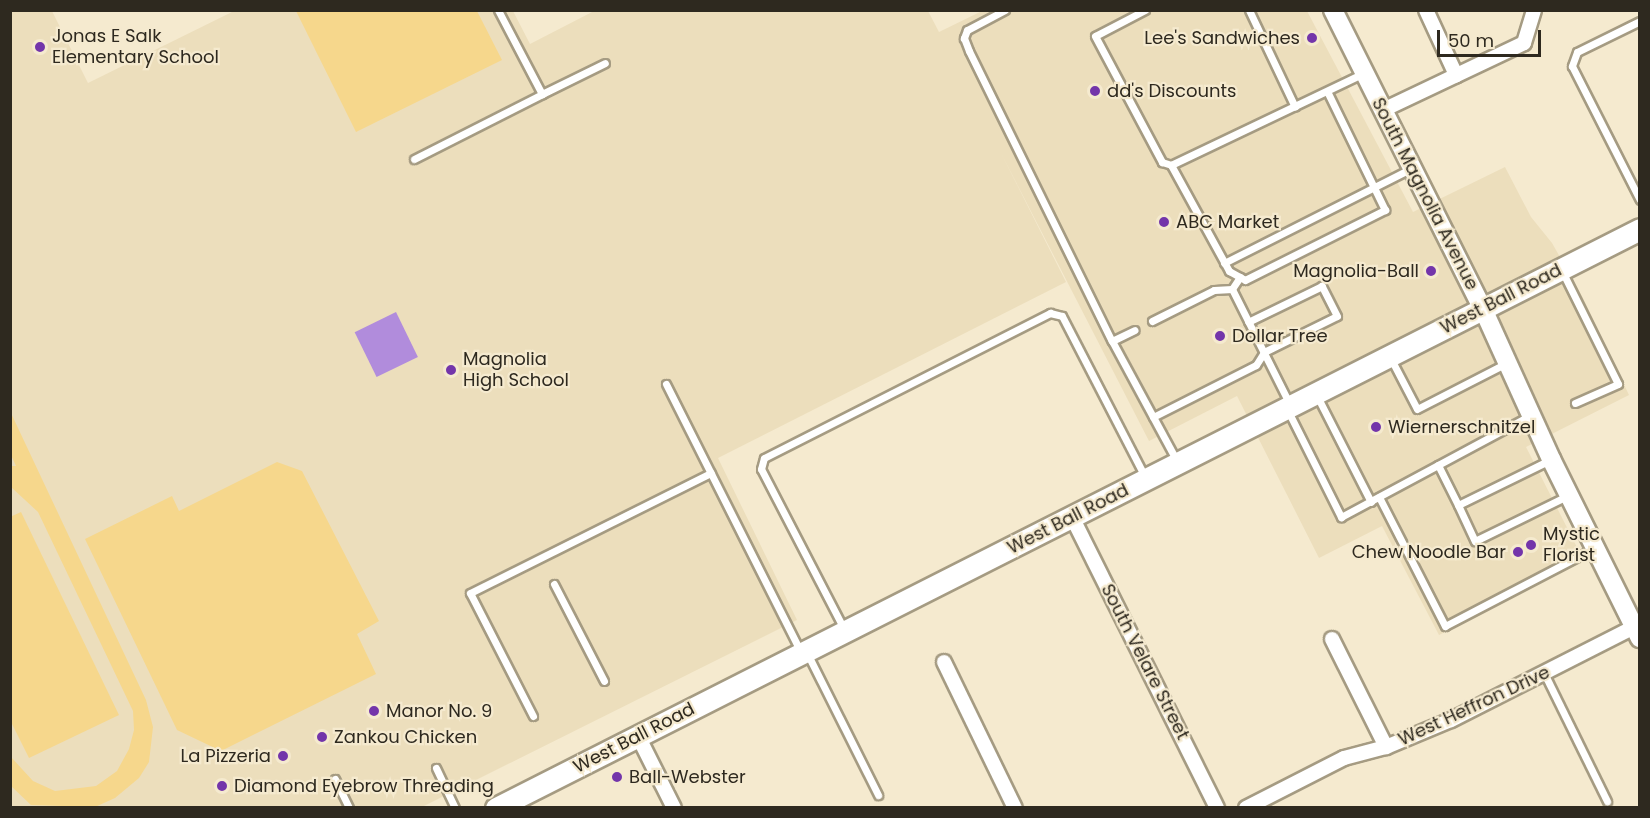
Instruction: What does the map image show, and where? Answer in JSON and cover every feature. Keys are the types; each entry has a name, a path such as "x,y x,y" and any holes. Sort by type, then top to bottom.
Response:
{"main road":[{"name":"South Magnolia Avenue","path":"1333,10 1484,309 1551,459 1637,633"},
{"name":"West Ball Road","path":"496,807 1640,229"}],"street":[{"path":"1426,10 1456,75"},
{"path":"1383,110 1524,43 1534,10"},
{"name":"South Velare Street","path":"1072,517 1217,807"},
{"name":"West Heffron Drive","path":"1246,807 1344,758 1386,747 1544,673 1637,633"},
{"path":"1332,639 1386,747"},
{"path":"944,662 1015,807"},
{"path":"638,736 674,807"}],"lane":[{"path":"498,10 542,94"},
{"path":"1005,10 968,30 964,38 1112,341 1178,464"},
{"path":"1145,10 1095,36 1147,137 1162,162 1171,165 1224,263 1245,280 1385,210 1326,91"},
{"path":"1250,10 1294,107"},
{"path":"1640,21 1577,52 1572,66 1640,200"},
{"path":"414,159 605,63"},
{"path":"1171,165 1364,73"},
{"path":"1224,263 1412,168"},
{"path":"1561,268 1618,384 1575,403"},
{"path":"1232,289 1240,277"},
{"path":"1153,417 1256,365 1263,352 1337,316 1322,286 1248,322"},
{"path":"1152,321 1214,290 1232,289"},
{"path":"1232,289 1341,517 1531,415"},
{"path":"845,632 761,469 764,458 1039,318 1050,313 1062,316 1146,480"},
{"path":"1112,341 1134,330"},
{"path":"1390,357 1417,409 1509,362"},
{"path":"666,384 878,795"},
{"path":"1316,394 1371,502"},
{"path":"1458,505 1551,459"},
{"path":"1438,465 1475,541 1569,495"},
{"path":"533,716 470,593 711,473"},
{"path":"1379,497 1445,626 1595,548"},
{"path":"554,584 604,681"},
{"path":"1544,673 1607,801"},
{"path":"436,768 456,807"},
{"path":"335,779 349,807"}],"shaded area":[{"name":"Magnolia High School","path":"596,10 928,11 939,32 982,11 1307,11 1413,212 1505,167 1531,217 1552,243 1582,296 1629,395 1526,447 1584,561 1439,635 1382,526 1319,558 1237,396 1149,441 1001,153 1066,282 718,458 797,620 422,807 11,807 10,11 52,11 88,83 234,11 513,11 530,44"},
{"path":"296,11 477,11 502,60 356,132"},
{"path":"396,312 418,357 377,377 355,332"},
{"path":"10,411 146,700 153,727 149,762 139,778 115,798 95,807 31,805 11,786 11,757 33,781 55,791 96,786 117,771 129,749 134,730 133,711 38,512 11,487 11,466 16,466 11,455"},
{"path":"277,462 302,471 379,621 357,634 376,674 221,751 177,730 85,539 172,496 179,511"},
{"path":"21,512 119,715 29,758 10,720 10,517"}],"place":[{"name":"Lee's Sandwiches","path":"1312,38"},
{"name":"Jonas E Salk Elementary School","path":"40,47"},
{"name":"dd's Discounts","path":"1095,91"},
{"name":"ABC Market","path":"1164,222"},
{"name":"Magnolia-Ball","path":"1431,271"},
{"name":"Dollar Tree","path":"1220,336"},
{"name":"Magnolia High School","path":"451,370"},
{"name":"Wiernerschnitzel","path":"1376,427"},
{"name":"Mystic Florist","path":"1531,545"},
{"name":"Chew Noodle Bar","path":"1518,552"},
{"name":"Manor No. 9","path":"374,711"},
{"name":"Zankou Chicken","path":"322,737"},
{"name":"La Pizzeria","path":"283,756"},
{"name":"Ball-Webster","path":"617,777"},
{"name":"Diamond Eyebrow Threading","path":"222,786"}]}
